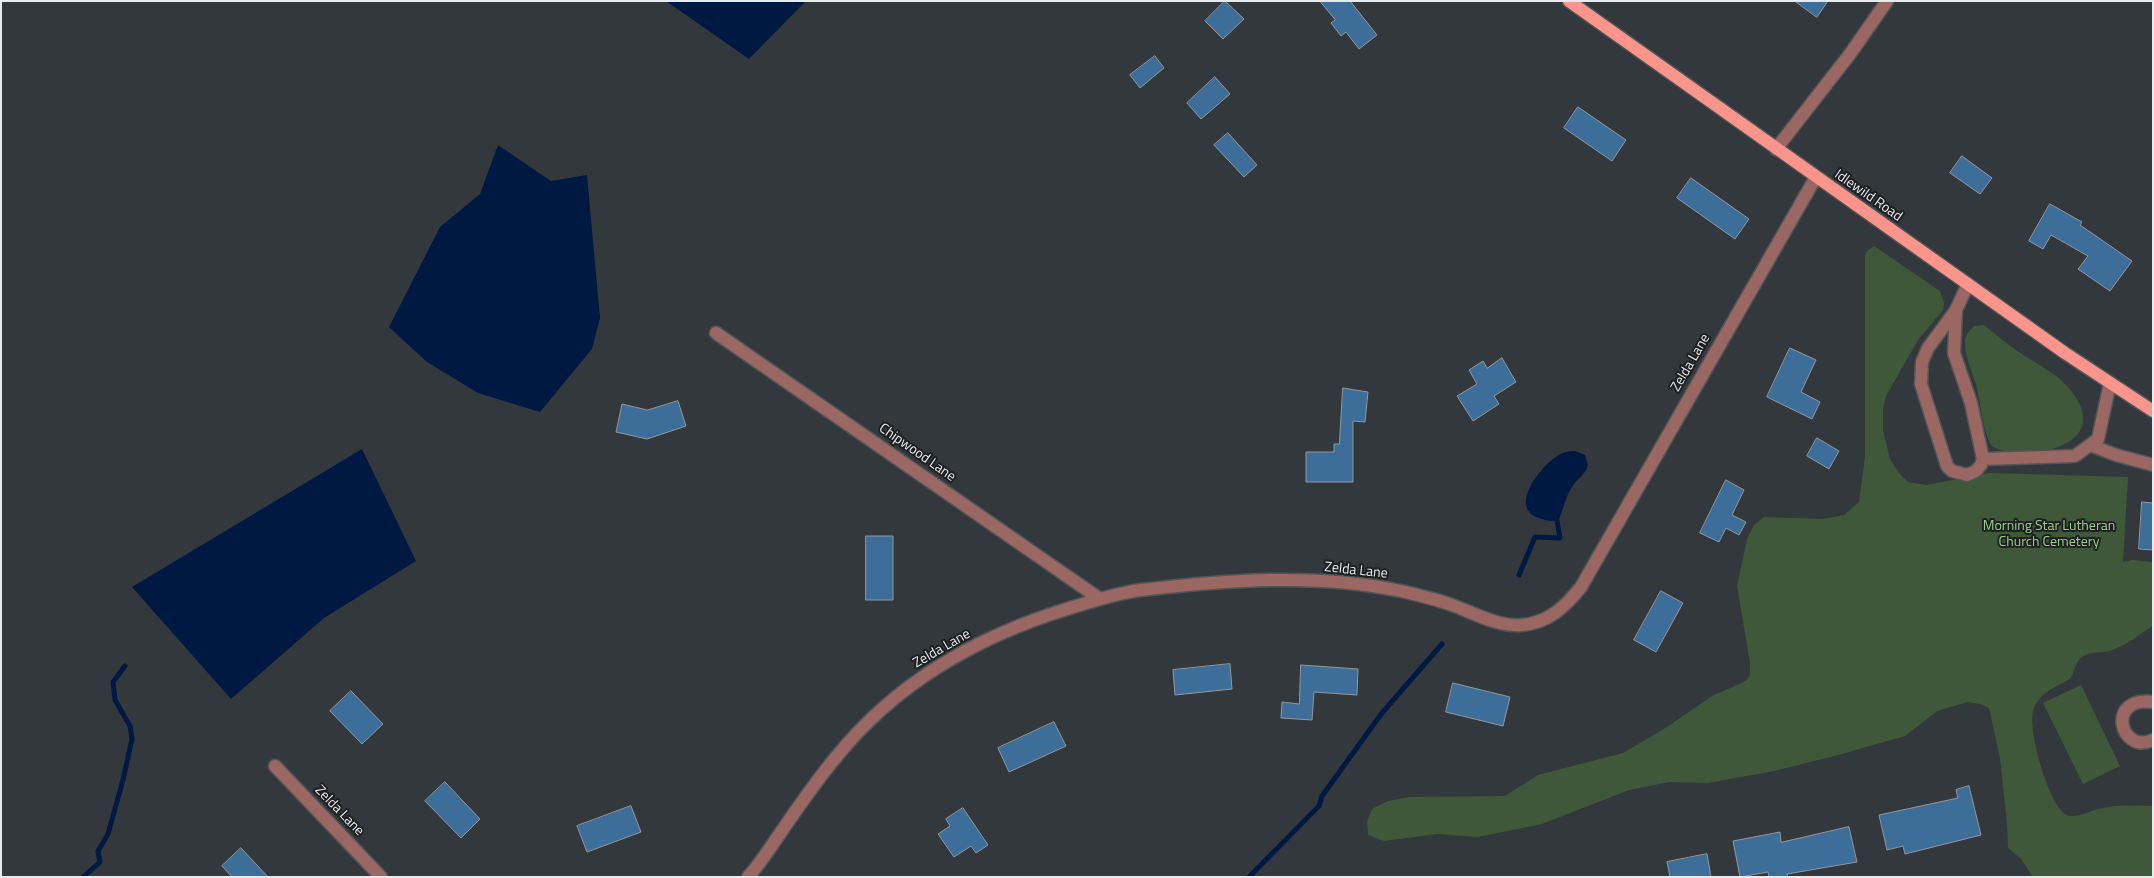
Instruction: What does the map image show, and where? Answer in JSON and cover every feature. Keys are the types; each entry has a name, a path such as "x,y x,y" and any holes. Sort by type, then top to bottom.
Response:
{"main road":[{"name":"Idlewild Road","path":"1569,1 1968,284 2153,412"}],"street":[{"path":"1776,148 1850,54 1887,1"},
{"name":"Zelda Lane","path":"748,877 856,733 900,693 960,654 1035,619 1100,599 1139,590 1271,580 1350,584 1399,591 1438,600 1477,616 1510,624 1522,625 1549,618 1562,608 1581,587 1816,177"},
{"path":"1956,310 1954,353 1971,403 1983,460 1976,471 1967,475 1952,471 1947,466 1921,384 1922,362 1928,348 1956,310 1968,284"},
{"name":"Chipwood Lane","path":"716,333 1100,599"},
{"path":"1983,460 2075,456 2098,439 2110,383"},
{"path":"2090,445 2116,455 2153,465"},
{"path":"2153,702 2142,701 2128,706 2123,713 2122,723 2126,735 2131,739 2143,742 2153,740"},
{"name":"Zelda Lane","path":"275,766 381,877"}],"green space":[{"name":"Morning Star Lutheran Church Cemetery","path":"1874,246 1940,291 1944,303 1943,310 1918,340 1886,396 1883,409 1883,430 1890,459 1899,473 1908,482 1927,485 1989,473 2128,477 2123,562 2132,560 2153,562 2153,626 2118,648 2086,655 2080,659 2071,678 2041,697 2034,708 2032,718 2036,748 2046,782 2059,808 2066,815 2078,815 2112,806 2153,806 2153,877 2033,877 2021,859 2008,848 2000,758 1989,708 1967,702 1937,711 1905,736 1774,771 1708,783 1669,782 1629,790 1542,824 1478,837 1437,834 1384,841 1368,835 1367,821 1372,809 1388,801 1410,797 1505,796 1538,775 1623,753 1667,727 1712,696 1746,681 1750,675 1750,663 1737,586 1747,539 1754,525 1764,517 1823,519 1844,515 1859,502 1865,457 1865,256 1867,251"},
{"path":"1984,325 2017,351 2059,378 2073,393 2078,401 2083,419 2079,433 2067,443 2051,449 2033,452 2000,450 1991,445 1965,348 1965,340 1969,331 1974,326"},
{"path":"2081,685 2120,766 2083,784 2043,703"}],"water":[{"path":"666,1 806,1 749,59"},
{"path":"498,145 551,181 587,175 600,318 592,349 540,412 478,393 427,362 389,327 440,227 480,194"},
{"path":"362,449 416,561 324,618 231,699 132,587"},
{"path":"1575,451 1585,455 1588,465 1585,472 1570,490 1560,517 1554,521 1549,521 1531,514 1527,507 1526,497 1536,477 1560,454"}],"building":[{"path":"1225,1 1244,19 1223,39 1205,21"},
{"path":"1320,1 1350,1 1377,35 1359,49 1346,32 1341,36 1331,23 1335,20"},
{"path":"1795,1 1828,1 1817,17"},
{"path":"1155,56 1164,68 1140,88 1130,75"},
{"path":"1215,77 1230,94 1201,119 1187,103"},
{"path":"1578,107 1626,140 1612,161 1564,128"},
{"path":"1228,133 1257,165 1244,177 1214,145"},
{"path":"1962,156 1992,178 1980,194 1950,173"},
{"path":"1691,178 1749,219 1735,239 1677,198"},
{"path":"2050,204 2082,222 2080,225 2132,261 2110,291 2078,269 2088,256 2051,235 2043,249 2029,241"},
{"path":"1790,348 1816,360 1801,392 1820,402 1812,419 1767,397"},
{"path":"1502,358 1516,382 1494,396 1499,404 1473,421 1457,396 1477,384 1469,370 1483,361 1487,368"},
{"path":"1343,388 1368,392 1365,422 1353,421 1353,482 1306,482 1306,452 1334,452 1334,444 1339,444"},
{"path":"678,401 686,426 647,439 616,432 622,404 647,410"},
{"path":"1817,438 1839,451 1829,469 1807,456"},
{"path":"1726,480 1744,490 1732,515 1746,522 1739,535 1726,528 1719,542 1700,533"},
{"path":"2142,502 2153,503 2153,550 2139,549"},
{"path":"866,536 893,536 893,600 866,600"},
{"path":"1661,591 1683,603 1656,652 1634,640"},
{"path":"1230,664 1232,689 1175,695 1173,670"},
{"path":"1301,665 1358,669 1357,695 1314,692 1312,720 1281,718 1282,702 1299,704"},
{"path":"1453,683 1510,697 1503,726 1446,712"},
{"path":"351,691 383,724 362,744 330,711"},
{"path":"1054,722 1066,746 1009,772 998,748"},
{"path":"445,782 480,819 461,838 425,801"},
{"path":"1969,786 1981,835 1905,854 1903,846 1887,850 1879,815 1958,798 1956,790"},
{"path":"631,806 641,832 587,852 577,826"},
{"path":"963,808 988,845 976,853 971,846 954,857 938,834 950,826 946,819"},
{"path":"1849,827 1857,862 1787,874 1788,877 1769,877 1768,872 1740,877 1733,841 1780,832 1781,842"},
{"path":"241,848 268,877 232,877 222,866"},
{"path":"1707,854 1711,877 1670,877 1667,862"}],"waterway":[{"path":"1519,575 1535,537 1560,538 1556,515"},
{"path":"1249,877 1319,806 1322,796 1382,713 1442,644"},
{"path":"83,877 100,862 98,851 108,834 132,739 130,726 115,700 113,682 125,666"}]}
